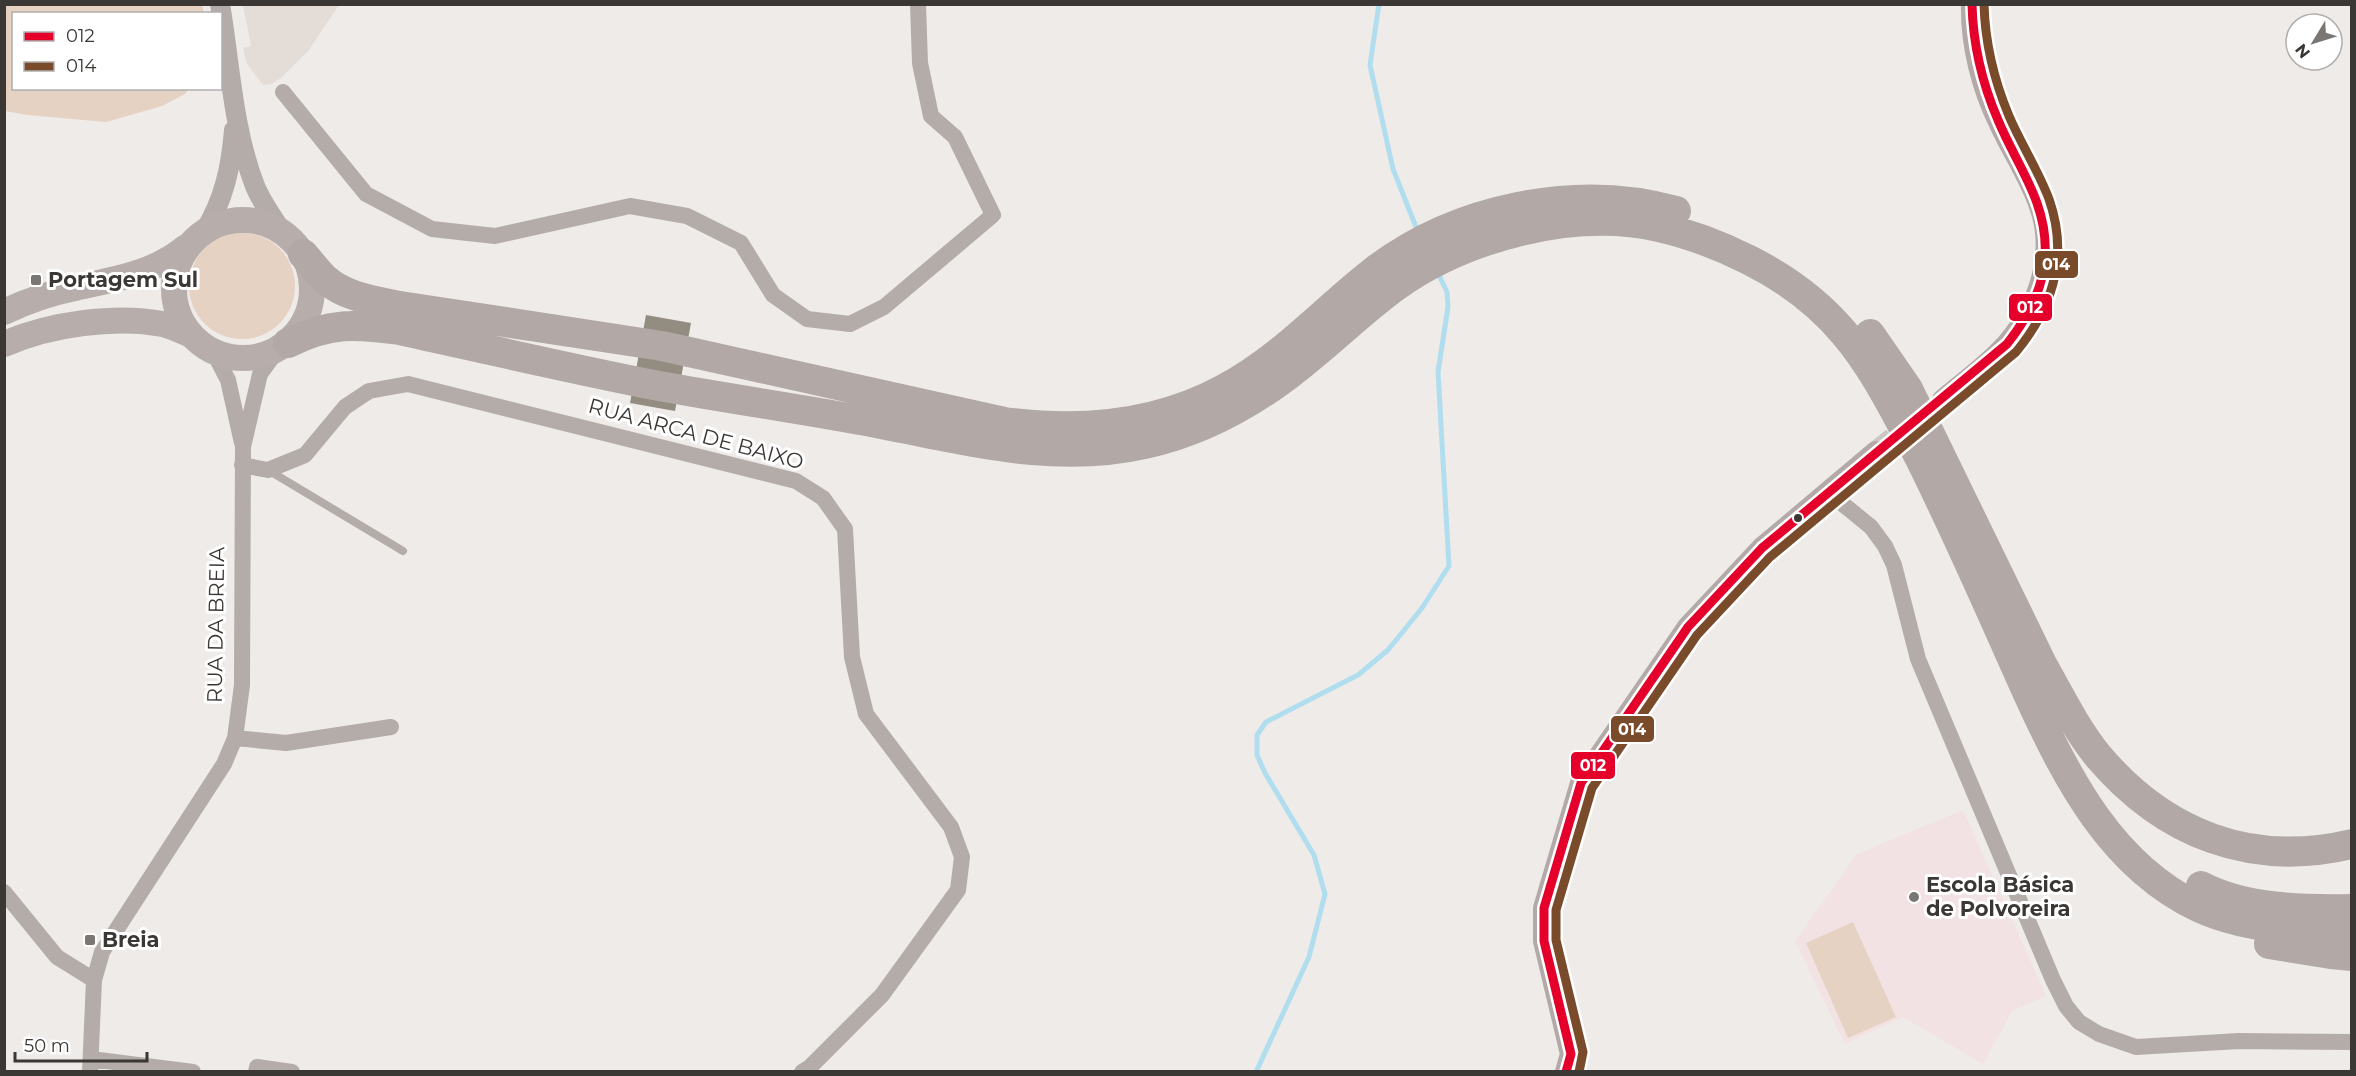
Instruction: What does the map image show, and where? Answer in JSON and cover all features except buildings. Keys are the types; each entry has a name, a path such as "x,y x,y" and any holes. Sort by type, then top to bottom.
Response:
{"highway":[{"path":"293,243 326,280 346,292 370,300 662,346 1004,422 1041,427 1079,428 1117,424 1154,416 1191,404 1224,389 1287,346 1377,269 1442,232 1477,218 1514,208 1572,201 1632,202 1707,220 1776,252 1807,273 1854,315 1884,351 1908,389 2043,666 2097,754 2126,787 2163,815 2195,832 2228,844 2290,853 2352,844"},
{"path":"283,346 311,332 334,327 363,325 400,330 658,386 865,421 996,447 1035,452 1109,450 1180,435 1250,403 1290,374 1396,286 1428,266 1463,249 1498,238 1568,223 1614,221 1658,226 1715,244 1790,283 1839,327 1866,360 1931,481 2047,735 2072,781 2121,851 2177,895 2202,909 2242,922 2327,931 2352,930"},
{"path":"1997,572 2046,693 2068,740 2092,783 2111,810 2145,849 2179,875 2209,890 2234,898 2275,906 2352,909"},
{"path":"2047,735 2050,762 2062,788 2076,810 2099,843 2127,872 2160,900 2196,921 2237,937 2274,945 2352,956"}],"main road":[{"path":"1943,400 2007,344 2024,321 2038,295 2044,269 2046,239 2041,209 2032,185 1999,123 1986,91 1977,55 1972,4"},
{"path":"4,312 42,297 136,274 162,263 197,237 218,224 235,220 252,220 268,225 293,243 309,268 312,285 311,301 303,324 283,346 266,355 246,359 226,357 200,345 189,334 177,312 173,288 175,271 181,256 197,237"},
{"path":"4,344 46,330 105,321 165,324 189,334"},
{"path":"1566,1071 1571,1054 1544,941 1544,908 1581,783 1689,627 1762,548 1876,452"}],"street":[{"path":"283,92 366,194 432,230 495,236 630,206 687,216 741,243 773,295 807,319 850,324 884,307 993,215 955,137 932,116 920,63 918,4"},
{"path":"222,17 240,136 255,185 264,205 293,243"},
{"path":"197,237 219,205 226,185 231,160 236,106"},
{"name":"RUA DA BREIA","path":"90,1065 94,980 102,951 224,764 235,738 242,685 243,447 260,375 283,346"},
{"name":"RUA DA BREIA","path":"213,352 228,380 243,447"},
{"name":"RUA ARCA DE BAIXO","path":"268,470 305,455 345,407 369,391 408,384 796,481 823,498 844,530 852,657 866,714 951,827 962,857 958,890 882,995 810,1067 802,1071"},
{"path":"242,465 268,470"},
{"path":"1828,492 1871,527 1885,546 1894,565 1918,659 2053,980 2066,1006 2079,1022 2099,1034 2136,1047 2239,1041 2352,1042"},
{"path":"235,738 286,743 391,726"},
{"path":"4,892 57,957 94,980"},
{"path":"90,1065 193,1071"},
{"path":"256,1071 256,1067 292,1071"}],"lane":[{"path":"268,470 403,552"}],"shaded area":[{"path":"243,4 339,5 308,51 282,77 272,84 263,85 247,64 243,48 251,46"},
{"path":"4,5 202,5 204,12 12,12 12,90 188,90 162,106 106,122 5,111"},
{"path":"242,233 262,237 280,248 291,266 295,286 291,306 280,324 262,335 242,339 222,335 204,324 193,306 189,286 193,266 204,248 222,237"},
{"name":"Escola Básica de Polvoreira","path":"1963,810 2046,996 2012,1011 1983,1064 1903,1017 1845,1044 1795,941 1857,854"},
{"path":"1853,922 1896,1017 1848,1038 1806,943"}],"waterway":[{"path":"1379,4 1370,65 1393,169 1418,232"},
{"path":"1256,1072 1309,957 1325,894 1314,855 1265,773 1257,755 1257,735 1266,722 1358,675 1388,650 1422,608 1449,566 1438,372 1448,307 1447,292 1438,273"}],"tunnel":[{"path":"1876,452 1917,419"}],"transit line":[{"name":"012","path":"1566,1072 1571,1054 1544,941 1544,908 1581,783 1688,627 1762,548 2007,344 2019,328 2036,295 2045,260 2043,223 2033,193 1987,92 1976,49 1972,4"},
{"name":"014","path":"1579,1072 1583,1052 1556,940 1556,910 1592,788 1697,635 1770,557 2016,352 2040,317 2048,299 2057,261 2055,220 2045,188 2014,126 1999,89 1988,47 1984,4"}],"place":[{"name":"Portagem Sul","path":"36,280"},
{"name":"Escola Básica de Polvoreira","path":"1914,897"},
{"name":"Breia","path":"90,940"}]}
